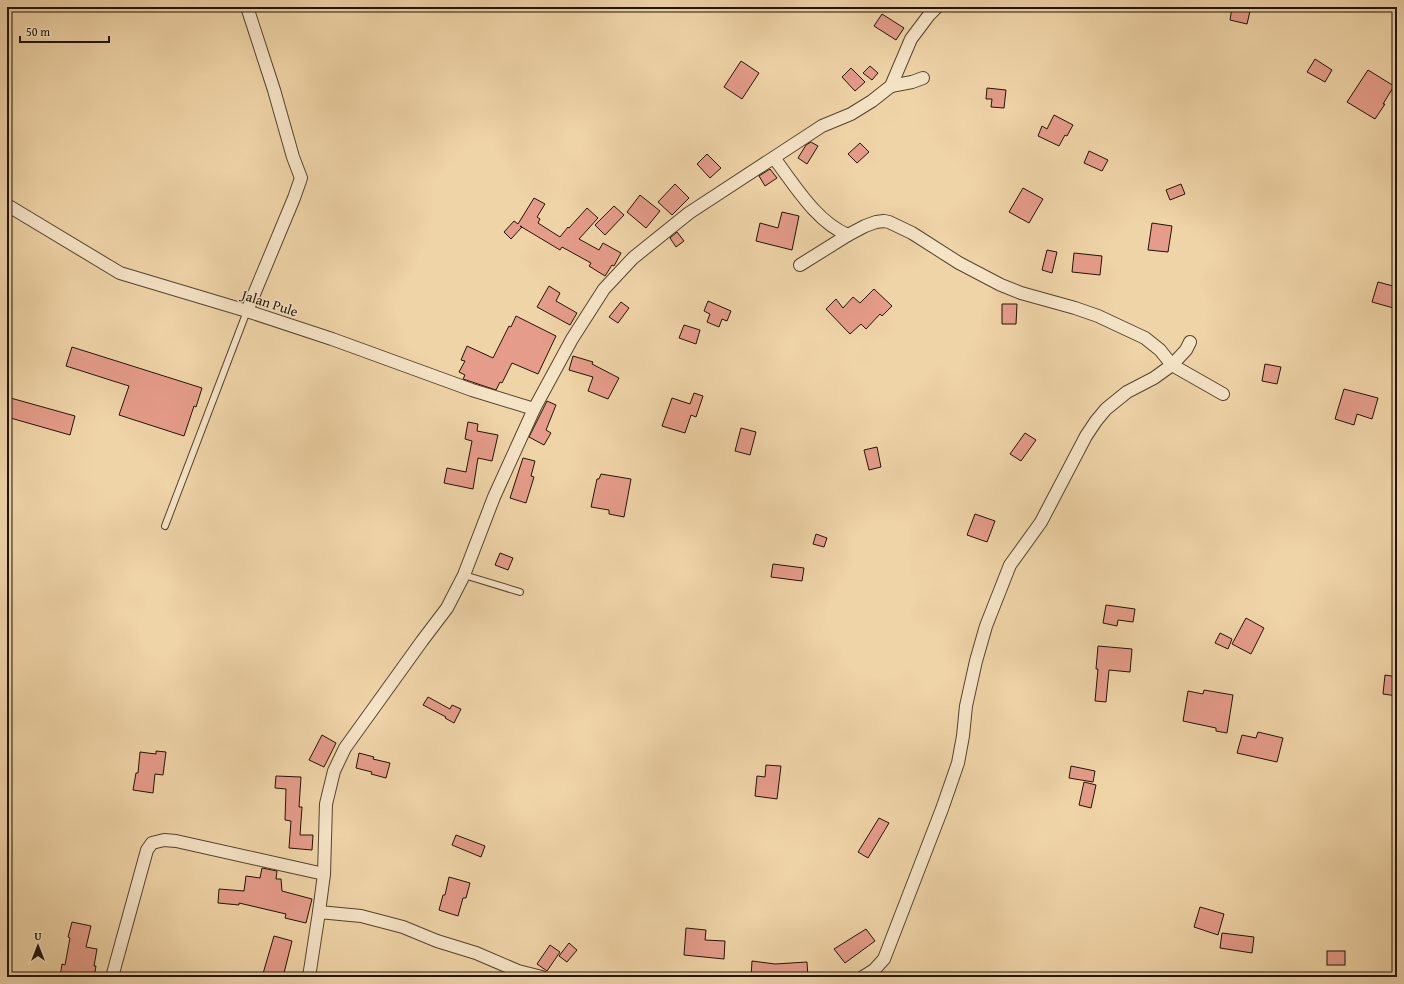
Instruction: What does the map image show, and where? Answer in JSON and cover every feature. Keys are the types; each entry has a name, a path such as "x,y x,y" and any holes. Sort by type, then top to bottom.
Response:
{"street":[{"path":"247,7 274,90 293,157 301,178 247,311"},
{"path":"891,86 911,39 936,7"},
{"path":"309,977 324,874 326,804 334,771 345,748 447,608 464,575 494,497 534,409 572,339 604,289 633,258 689,213 822,126 851,114 872,101 891,86 912,82 923,78"},
{"path":"774,158 817,214 828,224 840,232 848,235"},
{"name":"Jalan Pule","path":"7,205 120,273 247,311 472,390 534,409"},
{"path":"800,265 865,226 876,222 889,222 912,233 959,263 1001,285 1021,293 1056,302 1098,316 1145,338 1160,350 1172,365 1223,394"},
{"path":"863,977 874,970 884,959 942,809 958,762 963,736 966,706 986,626 1010,564 1041,522 1086,436 1096,421 1106,409 1127,392 1154,378 1172,365 1186,350 1190,342"},
{"path":"112,977 147,850 152,842 164,840 176,841 324,874"},
{"path":"319,912 361,916 403,927 437,941 476,953 518,971 542,977"}],"lane":[{"path":"165,526 247,311"},
{"path":"464,575 520,592"}],"building":[{"path":"1232,7 1251,7 1247,24 1230,20"},
{"path":"882,14 904,28 896,40 874,26"},
{"path":"1315,59 1332,70 1325,82 1307,72"},
{"path":"741,61 759,73 742,99 724,87"},
{"path":"870,66 878,73 872,80 863,73"},
{"path":"851,68 865,82 855,91 842,77"},
{"path":"1368,70 1394,86 1375,119 1347,102"},
{"path":"987,88 1006,90 1004,108 991,107 992,99 986,99"},
{"path":"1054,115 1073,125 1059,146 1038,136 1042,126 1047,129"},
{"path":"811,142 818,146 807,164 798,158 806,145"},
{"path":"860,143 869,152 857,163 848,154"},
{"path":"1089,151 1108,160 1102,171 1084,163"},
{"path":"707,154 721,168 710,178 697,164"},
{"path":"770,169 777,178 765,186 759,176"},
{"path":"675,184 689,198 672,215 658,202"},
{"path":"1181,184 1185,194 1170,200 1166,190"},
{"path":"1023,188 1043,199 1029,223 1009,212"},
{"path":"640,195 660,211 646,228 627,212"},
{"path":"534,198 545,204 537,217 540,219 538,223 560,237 587,208 598,218 579,239 599,250 603,243 621,253 614,266 612,265 605,276 589,266 591,263 562,247 560,250 522,227 511,239 504,232 514,221 518,224"},
{"path":"614,206 624,215 605,235 595,225"},
{"path":"782,212 799,216 792,250 756,241 760,223 778,228"},
{"path":"1152,223 1172,226 1168,252 1148,250"},
{"path":"677,232 684,241 676,247 670,238"},
{"path":"1047,250 1057,252 1052,273 1042,270"},
{"path":"1074,253 1102,256 1100,275 1072,272"},
{"path":"1378,282 1397,287 1397,309 1372,302"},
{"path":"549,286 560,293 556,301 577,313 570,325 537,307"},
{"path":"874,289 892,306 882,316 880,314 866,329 861,324 850,334 826,309 836,299 843,308 853,297 860,303"},
{"path":"708,301 731,311 727,321 722,319 719,327 707,322 710,314 704,311"},
{"path":"621,302 629,308 618,323 609,317"},
{"path":"1002,304 1017,304 1016,324 1002,324"},
{"path":"516,316 556,336 538,374 512,363 502,383 500,382 496,390 463,379 465,375 459,372 465,361 461,360 467,346 493,358 509,326 511,327"},
{"path":"684,325 700,330 696,344 679,338"},
{"path":"72,347 202,388 184,436 119,415 129,386 66,366"},
{"path":"573,356 593,362 592,364 619,378 608,399 588,391 593,377 569,370"},
{"path":"1265,364 1281,367 1277,384 1262,381"},
{"path":"1344,389 1378,398 1372,419 1357,414 1354,425 1335,419"},
{"path":"694,393 703,396 696,417 691,415 685,433 662,426 672,398 690,404"},
{"path":"7,397 75,416 70,435 7,417"},
{"path":"547,401 556,405 546,430 551,433 544,445 529,437"},
{"path":"468,422 478,424 477,431 498,435 492,461 478,458 473,489 444,483 447,468 466,472 472,441 465,439"},
{"path":"741,428 756,432 750,455 735,451"},
{"path":"1025,433 1036,440 1021,461 1010,454"},
{"path":"877,447 881,467 869,470 864,450"},
{"path":"523,458 535,461 531,476 534,477 526,503 510,498"},
{"path":"601,474 631,479 624,517 609,514 609,510 591,507 597,479 599,479"},
{"path":"975,514 995,521 987,542 967,535"},
{"path":"816,534 827,538 824,547 813,544"},
{"path":"500,553 513,558 508,570 495,565"},
{"path":"773,564 804,568 802,581 771,577"},
{"path":"1106,605 1135,609 1133,622 1118,620 1117,626 1103,623"},
{"path":"1246,618 1264,628 1251,654 1232,644"},
{"path":"1220,633 1232,639 1228,649 1215,643"},
{"path":"1098,646 1132,649 1130,672 1109,670 1106,702 1095,701 1098,669 1096,669"},
{"path":"1385,675 1397,677 1397,696 1383,694"},
{"path":"1204,690 1233,695 1227,733 1216,731 1216,728 1183,721 1188,691 1203,694"},
{"path":"428,697 450,709 452,705 461,709 454,723 423,705"},
{"path":"1258,732 1283,738 1277,762 1237,753 1242,735 1256,738"},
{"path":"322,735 336,743 324,767 309,760"},
{"path":"156,751 166,752 163,775 155,774 153,793 133,790 136,773 138,773 140,752 156,754"},
{"path":"359,753 374,757 373,759 390,763 386,778 371,774 372,772 356,768"},
{"path":"766,765 781,766 777,799 755,796 757,776 765,777"},
{"path":"1071,766 1095,771 1093,782 1069,778"},
{"path":"276,776 301,777 299,807 302,807 300,835 313,835 312,850 289,848 291,821 285,820 286,789 275,788"},
{"path":"1084,782 1096,785 1091,808 1079,805"},
{"path":"879,818 889,823 868,858 858,852"},
{"path":"456,835 485,846 481,857 452,845"},
{"path":"262,868 277,871 276,879 281,879 282,891 312,899 306,923 285,918 286,914 239,903 239,905 218,903 219,889 244,891 246,876 260,878"},
{"path":"449,877 470,883 466,898 463,898 458,916 439,910 443,895 445,895"},
{"path":"1200,907 1224,914 1218,935 1194,927"},
{"path":"72,922 91,926 86,947 97,949 94,977 60,977 62,964 65,965 70,938 68,937"},
{"path":"686,928 706,930 705,940 725,941 724,959 684,955"},
{"path":"866,929 875,941 845,963 834,949"},
{"path":"1222,933 1254,937 1252,953 1220,948"},
{"path":"274,936 292,941 283,977 262,977"},
{"path":"569,943 577,950 567,962 559,956"},
{"path":"550,945 560,952 547,971 537,964"},
{"path":"1327,951 1345,951 1345,965 1327,965"},
{"path":"752,961 775,964 807,962 808,977 751,977"}]}
